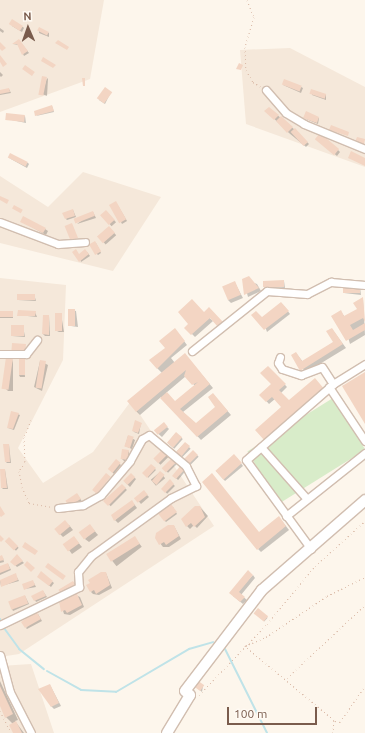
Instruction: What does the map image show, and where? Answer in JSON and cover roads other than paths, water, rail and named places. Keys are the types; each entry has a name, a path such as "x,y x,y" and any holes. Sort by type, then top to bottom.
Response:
{"street":[{"path":"266,90 286,113 304,124 365,149"},
{"path":"0,222 58,244 85,242"},
{"path":"192,351 267,291 307,294 331,282 365,285"},
{"path":"0,354 26,354 37,340"},
{"path":"280,357 278,363 282,369 301,375 322,367 331,386 365,441"},
{"path":"311,548 247,465 246,460 331,386 365,364"},
{"path":"0,626 79,587 78,572 91,556 171,498 196,486 186,466 149,435 142,439 130,461 101,495 83,505 58,508"},
{"path":"261,447 308,499"},
{"path":"286,516 365,453"},
{"path":"167,733 190,695 185,691 262,590 365,500"},
{"path":"0,655 10,692 31,733"}],"waterway":[{"path":"4,628 19,649 44,669"},
{"path":"47,671 81,690 116,692 189,649 213,642"},
{"path":"225,649 267,733"}]}
